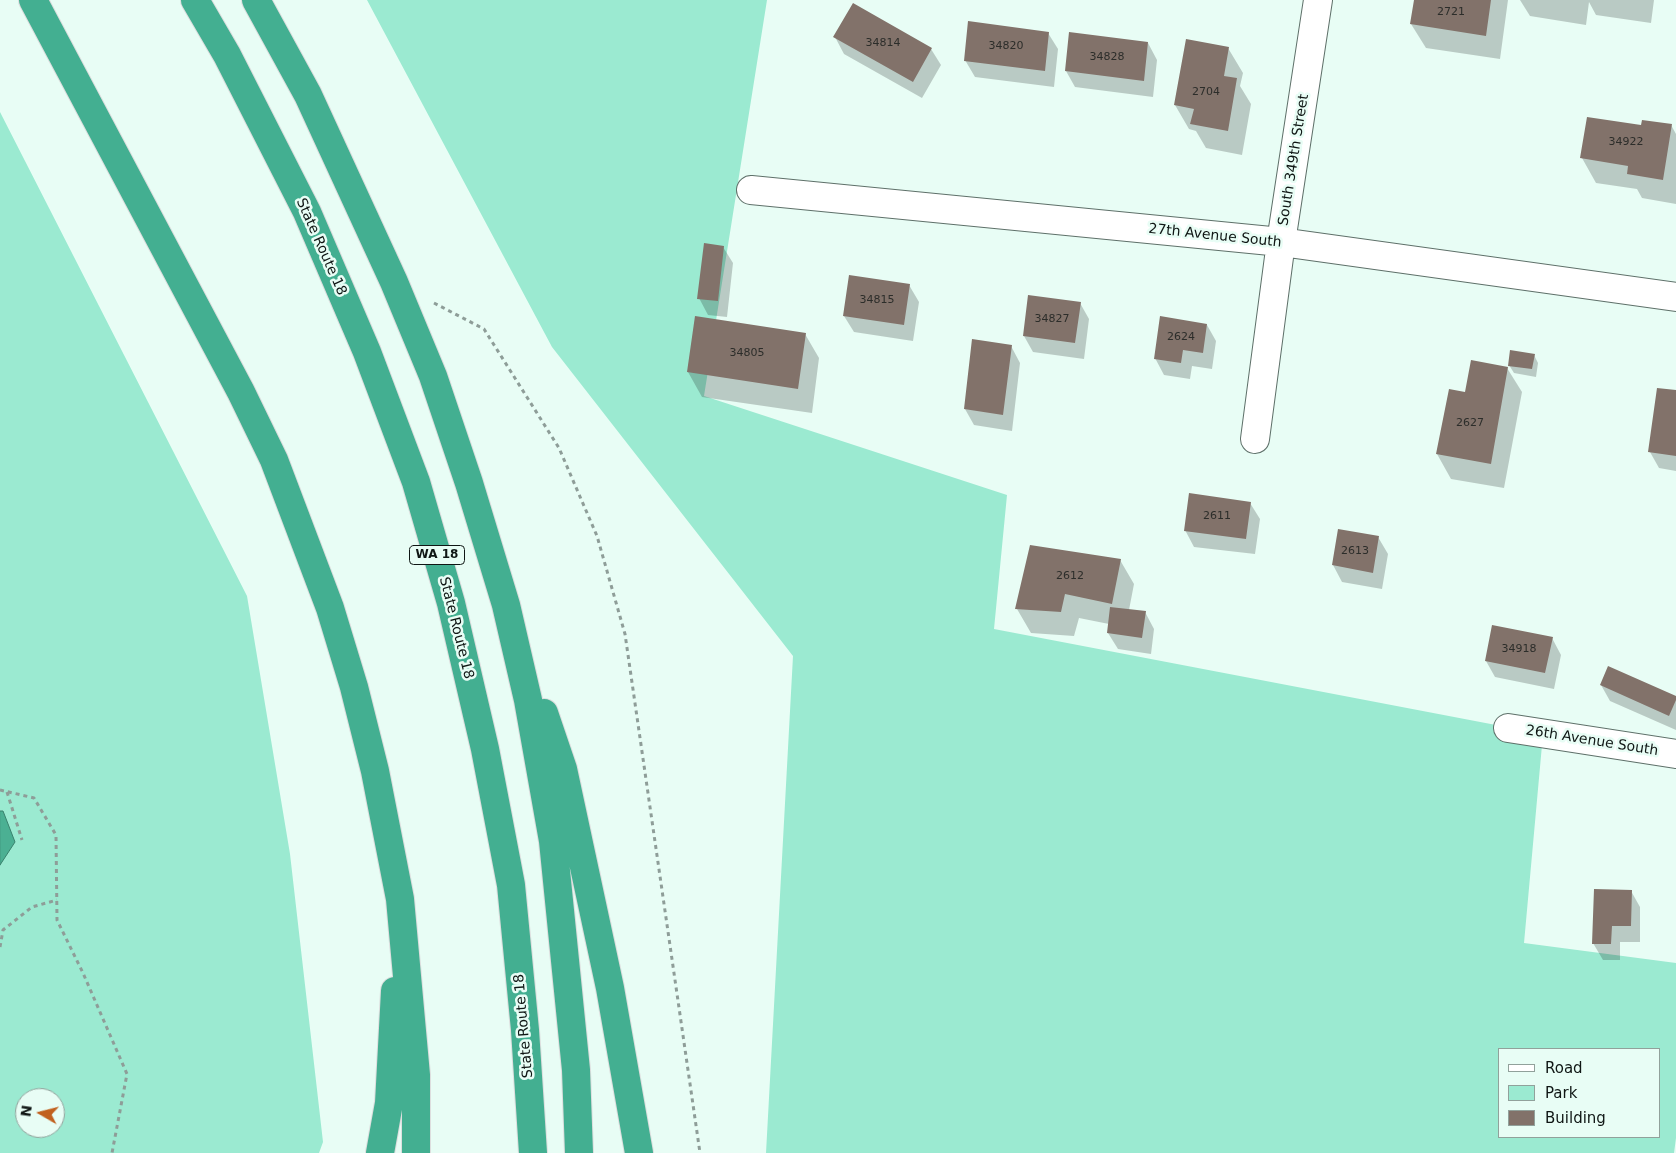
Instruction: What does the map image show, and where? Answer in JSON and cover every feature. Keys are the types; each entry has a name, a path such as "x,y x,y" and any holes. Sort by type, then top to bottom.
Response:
{"highway":[{"path":"33,0 241,392 274,460 330,608 354,687 375,771 400,900 416,1076 416,1153"},
{"name":"State Route 18","path":"195,0 227,55 306,212 367,352 416,482 451,603 485,749 511,885 525,1030 533,1153"},
{"path":"256,0 308,95 394,282 433,376 469,483 506,605 563,769 610,988 639,1153"},
{"path":"506,605 528,700 552,842 576,1070 580,1153"},
{"path":"380,1153 389,1104 400,900"}],"street":[{"name":"South 349th Street","path":"1255,439 1281,242 1318,0"},
{"name":"27th Avenue South","path":"751,190 1281,242 1676,297"},
{"name":"26th Avenue South","path":"1508,728 1676,754"}],"path":[{"path":"394,282 484,329 560,448 597,536 625,634 700,1153"},
{"path":"0,790 34,798 56,835 57,920 83,973 127,1074 112,1153"},
{"path":"7,791 22,840"},
{"path":"0,947 3,930 32,907 57,900"}],"green space":[{"path":"367,0 767,0 704,396 1007,495 994,629 1543,734 1524,943 1676,963 1676,1138 1674,1153 766,1153 793,656 552,347"},
{"path":"0,112 247,596 290,854 323,1142 319,1153 0,1153"}],"shaded area":[{"path":"0,811 3,811 15,842 0,865"}],"building":[{"path":"1414,0 1491,0 1486,36 1410,24"},
{"path":"853,3 932,48 913,82 833,37"},
{"path":"968,21 1049,32 1045,71 964,61"},
{"path":"1069,32 1148,42 1144,81 1065,71"},
{"path":"1186,39 1229,47 1224,76 1237,78 1228,131 1190,124 1194,109 1174,105"},
{"path":"1587,117 1641,125 1642,120 1672,124 1663,180 1627,174 1628,166 1580,158"},
{"path":"704,243 724,246 718,301 697,299"},
{"path":"849,275 910,284 904,325 843,316"},
{"path":"1028,295 1081,302 1075,343 1023,336"},
{"path":"695,316 806,333 798,389 687,372"},
{"path":"1160,316 1207,324 1203,353 1183,350 1181,363 1154,359"},
{"path":"972,339 1012,345 1003,415 964,409"},
{"path":"1510,350 1535,354 1532,369 1508,366"},
{"path":"1471,360 1508,367 1491,464 1436,454 1449,389 1465,392"},
{"path":"1657,388 1676,390 1676,456 1648,452"},
{"path":"1189,493 1251,502 1246,539 1184,531"},
{"path":"1338,529 1379,536 1373,573 1332,565"},
{"path":"1030,545 1121,559 1112,604 1065,594 1061,612 1015,609"},
{"path":"1110,607 1146,611 1142,638 1107,633"},
{"path":"1492,625 1553,637 1545,673 1485,661"},
{"path":"1608,666 1676,696 1669,716 1600,685"},
{"path":"1594,889 1632,890 1631,926 1612,926 1611,944 1592,944"}]}
